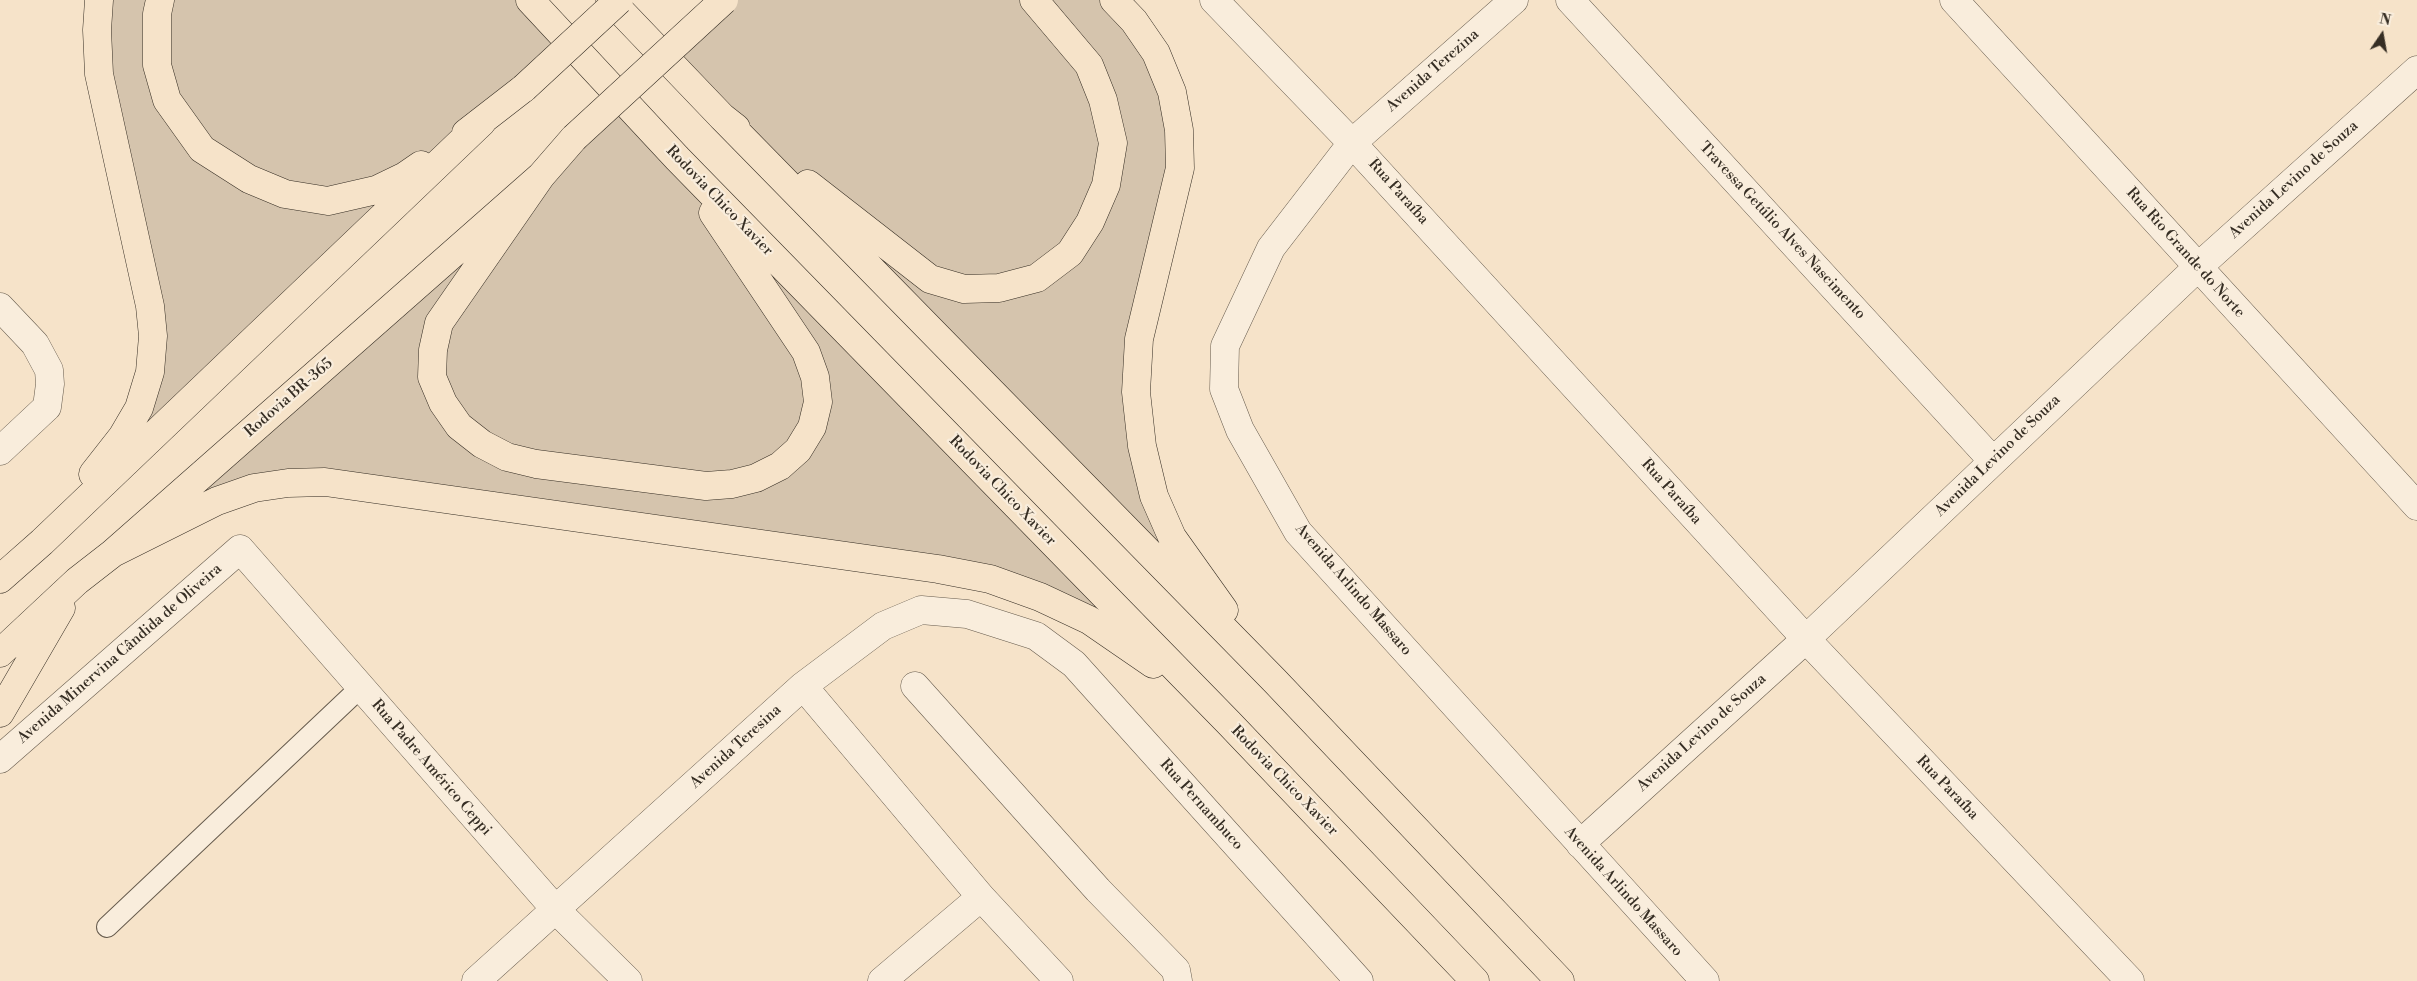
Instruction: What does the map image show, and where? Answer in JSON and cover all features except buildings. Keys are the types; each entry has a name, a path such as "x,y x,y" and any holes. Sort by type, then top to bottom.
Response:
{"highway":[{"path":"42,542 122,437 138,408 150,372 153,336 150,306 99,74 96,30 99,0"},
{"path":"160,0 157,14 157,65 167,100 202,150 249,178 285,194 328,202 376,190 405,176 482,122 524,88 619,0"},
{"name":"Rodovia Chico Xavier","path":"530,0 676,158 1229,723 1474,981"},
{"path":"610,0 722,117 1274,680 1560,981"},
{"name":"Rodovia BR-365","path":"0,653 77,581 113,554 542,176 574,138 724,0"},
{"path":"722,117 930,279 964,289 999,288 1037,278 1070,253 1090,222 1106,185 1113,143 1104,100 1089,65 1034,0"},
{"path":"1114,0 1134,21 1156,53 1172,92 1179,130 1178,176 1139,339 1136,392 1142,446 1154,496 1172,537 1274,680"},
{"path":"0,579 42,542 482,122"},
{"path":"542,176 440,323 433,350 432,377 443,403 459,426 482,444 507,457 536,464 696,485 732,484 756,478 780,466 798,450 812,427 818,402 816,377 806,352 676,158"},
{"path":"113,554 217,501 254,488 288,483 325,482 938,569 990,579 1040,597 1089,620 1133,649 1229,723"},
{"path":"0,713 77,581"}],"street":[{"name":"Rua Paraíba","path":"1214,0 1352,142 1806,640 2130,981"},
{"name":"Avenida Terezina","path":"1352,142 1514,0"},
{"name":"Travessa Getúlio Alves Nascimento","path":"1570,0 1993,461"},
{"name":"Rua Rio Grande do Norte","path":"1954,0 2417,506"},
{"name":"Avenida Levino de Souza","path":"1580,844 1806,640 2198,267 2417,70"},
{"name":"Avenida Arlindo Massaro","path":"1352,142 1271,248 1225,346 1224,389 1240,430 1298,532 1704,981"},
{"path":"0,307 35,344 45,359 49,370 50,384 47,408 0,451"},
{"name":"Rua Padre Américo Ceppi","path":"240,549 556,910 628,981"},
{"name":"Avenida Minervina Cândida de Oliveira","path":"0,759 240,549"},
{"name":"Avenida Teresina","path":"476,981 803,686 883,626 920,610 967,614 1036,636"},
{"name":"Rua Pernambuco","path":"1036,636 1074,664 1359,981"},
{"path":"803,686 981,897 1059,981"},
{"path":"915,686 1098,890 1176,970 1178,981"},
{"path":"882,981 981,897"}],"lane":[{"path":"106,927 361,687"}],"shaded area":[{"path":"99,0 528,0 567,47 42,542 122,437 150,372"},
{"path":"723,0 1114,0 1179,130 1136,392 1172,537 1274,680 668,51"},
{"path":"617,99 1229,723 1133,649 1040,597 288,483 113,553"}]}
